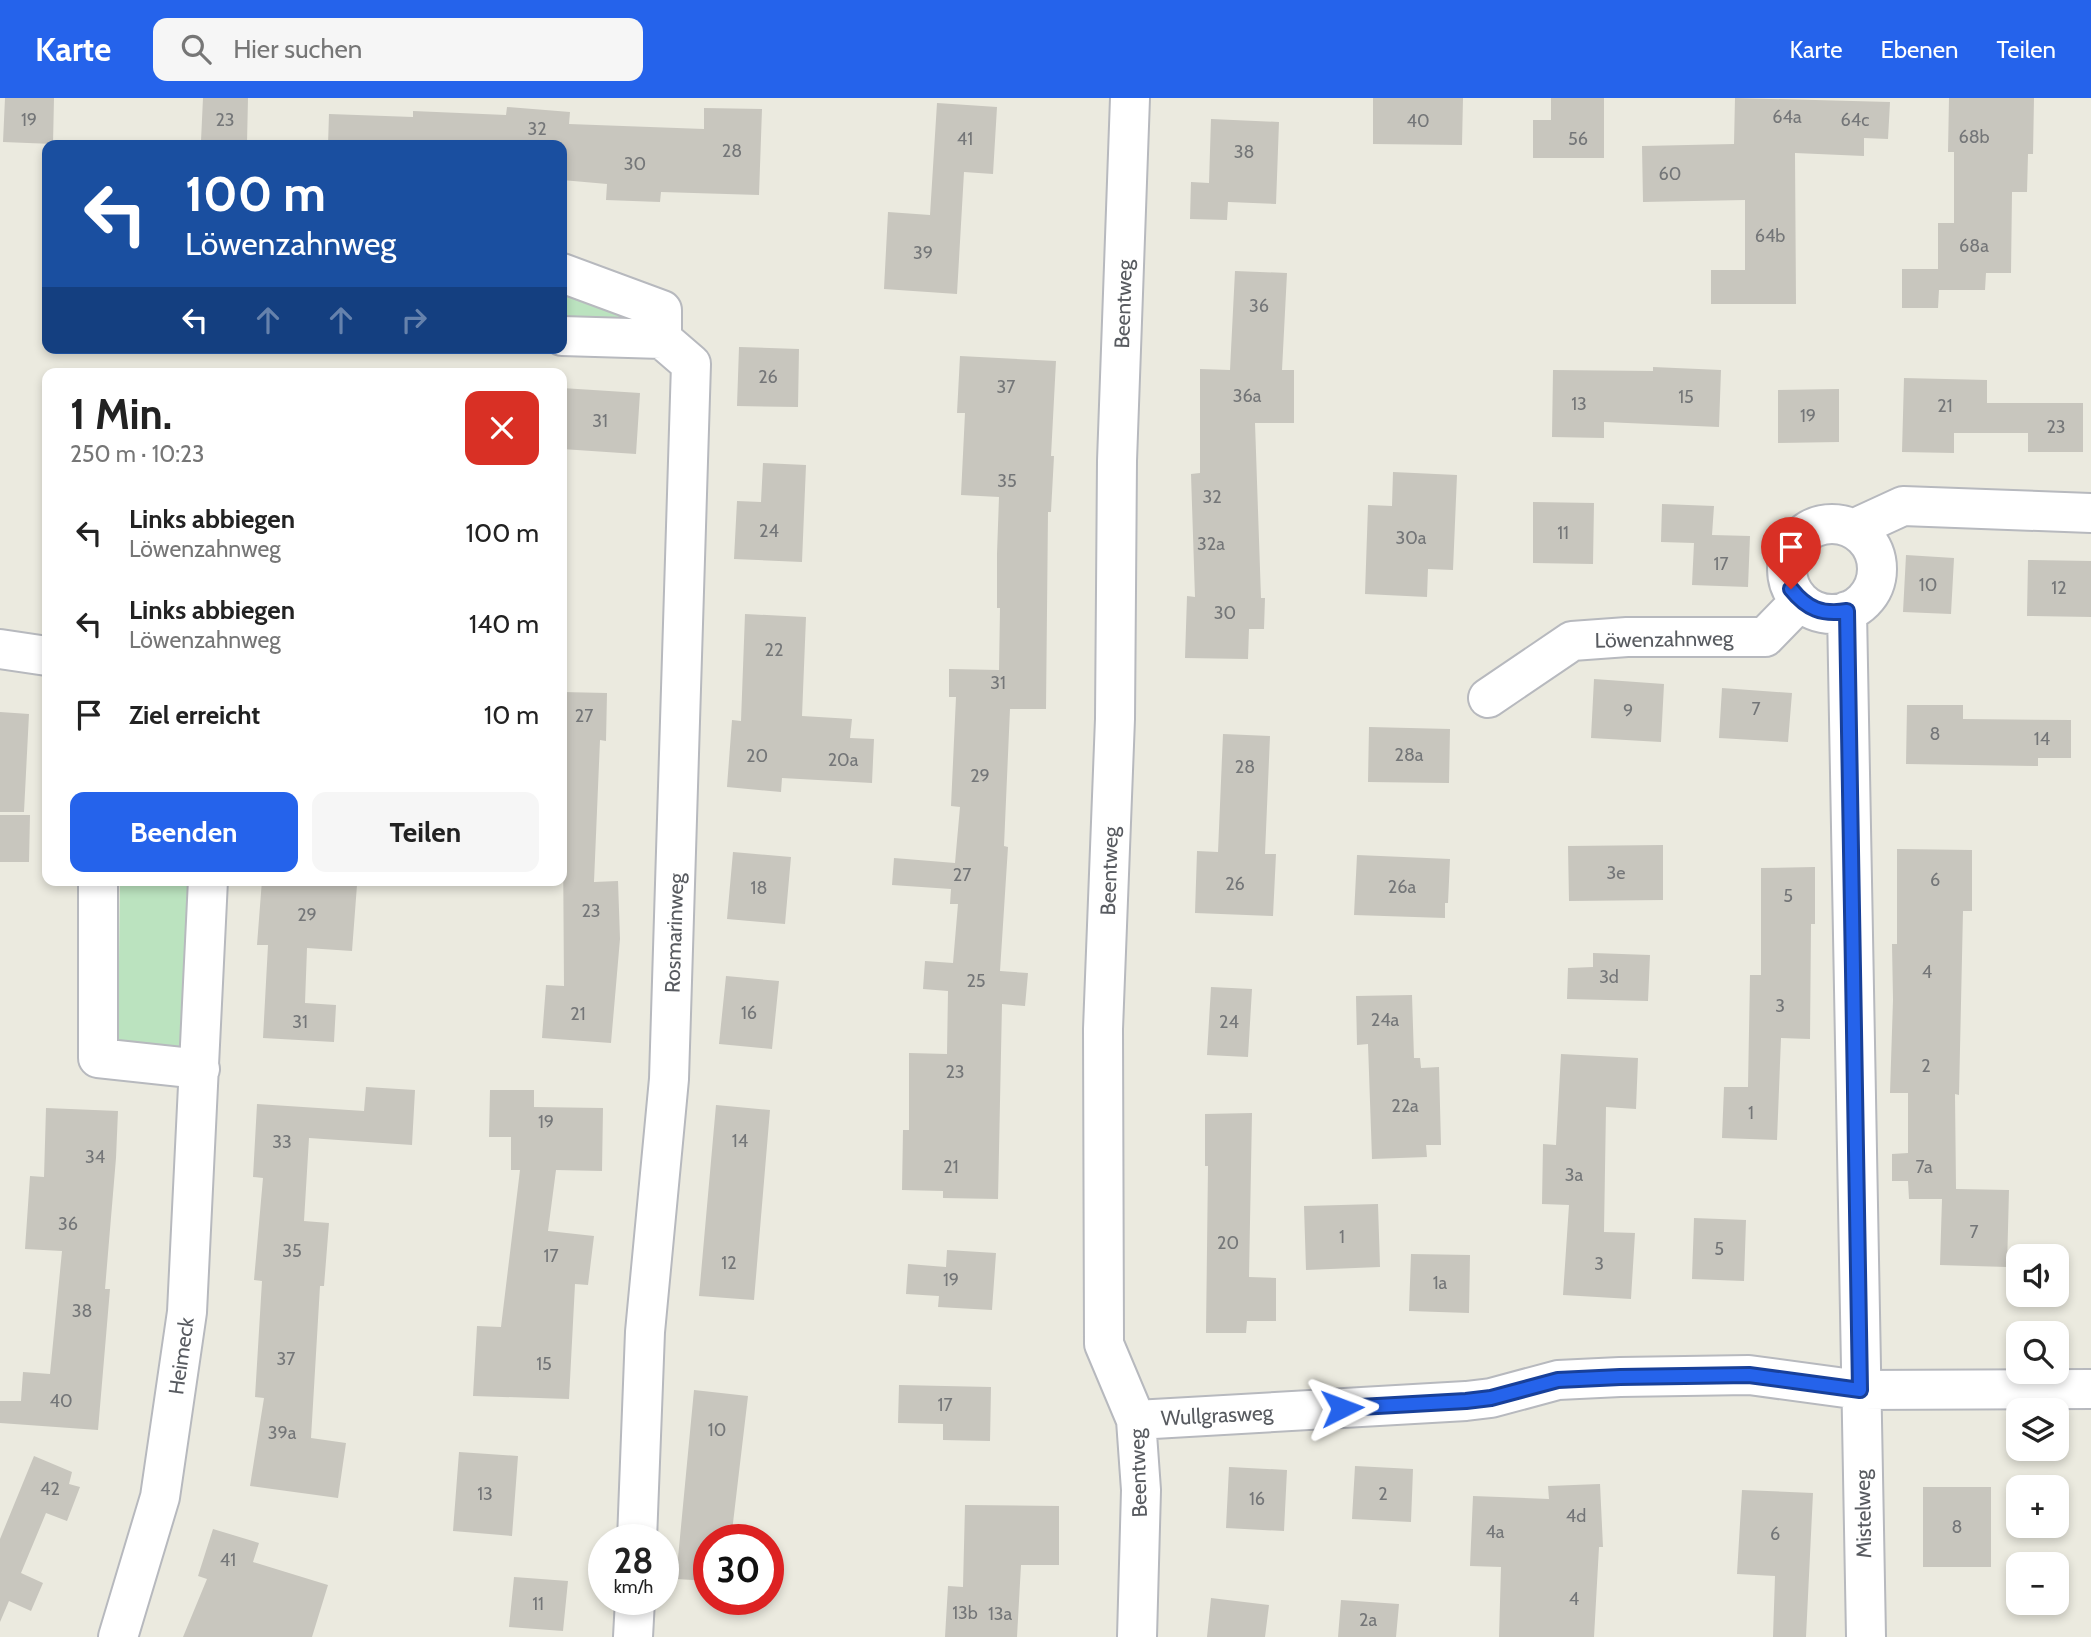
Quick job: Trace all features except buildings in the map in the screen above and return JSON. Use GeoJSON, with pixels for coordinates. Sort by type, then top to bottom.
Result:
{"type":"FeatureCollection","features":[{"type":"Feature","properties":{"kind":"street","name":"Beentweg"},"geometry":{"type":"LineString","coordinates":[[1129,98],[1118,461],[1115,719],[1103,1029],[1104,1344],[1136,1420],[1141,1490],[1137,1637]]}},
{"type":"Feature","properties":{"kind":"street"},"geometry":{"type":"LineString","coordinates":[[567,275],[662,310],[662,339],[567,336]]}},
{"type":"Feature","properties":{"kind":"street","name":"Rosmarinweg"},"geometry":{"type":"LineString","coordinates":[[638,1524],[645,1332],[669,1079],[691,364],[662,339]]}},
{"type":"Feature","properties":{"kind":"street"},"geometry":{"type":"LineString","coordinates":[[1853,529],[1903,506],[2091,513]]}},
{"type":"Feature","properties":{"kind":"street"},"geometry":{"type":"LineString","coordinates":[[1825,524],[1839,524],[1853,529],[1865,538],[1873,550],[1875,579],[1870,593],[1860,604],[1847,611],[1822,612],[1810,608],[1800,601],[1791,589],[1787,576],[1787,561],[1791,548],[1812,528],[1825,524]]}},
{"type":"Feature","properties":{"kind":"street","name":"Löwenzahnweg"},"geometry":{"type":"LineString","coordinates":[[1488,698],[1572,641],[1627,637],[1765,637],[1800,601]]}},
{"type":"Feature","properties":{"kind":"street"},"geometry":{"type":"LineString","coordinates":[[1847,611],[1860,1390]]}},
{"type":"Feature","properties":{"kind":"street"},"geometry":{"type":"LineString","coordinates":[[0,649],[42,655]]}},
{"type":"Feature","properties":{"kind":"street"},"geometry":{"type":"LineString","coordinates":[[98,886],[98,1059],[200,1069]]}},
{"type":"Feature","properties":{"kind":"street","name":"Heimeck"},"geometry":{"type":"LineString","coordinates":[[118,1637],[160,1497],[187,1312],[208,886]]}},
{"type":"Feature","properties":{"kind":"street","name":"Wullgrasweg"},"geometry":{"type":"LineString","coordinates":[[1136,1420],[1466,1401],[1491,1398],[1558,1380],[1620,1377],[1749,1375],[1860,1390],[2091,1389]]}},
{"type":"Feature","properties":{"kind":"street","name":"Mistelweg"},"geometry":{"type":"LineString","coordinates":[[1860,1390],[1867,1637]]}},
{"type":"Feature","properties":{"kind":"street"},"geometry":{"type":"LineString","coordinates":[[633,1637],[634,1615]]}},
{"type":"Feature","properties":{"kind":"green space"},"geometry":{"type":"Polygon","coordinates":[[[567,276],[662,339],[567,336],[567,276]]]}},
{"type":"Feature","properties":{"kind":"green space"},"geometry":{"type":"Polygon","coordinates":[[[120,886],[189,886],[182,1052],[118,1046],[120,886]]]}},
{"type":"Feature","properties":{"kind":"route"},"geometry":{"type":"LineString","coordinates":[[1342,1408],[1466,1401],[1491,1398],[1558,1380],[1620,1377],[1749,1375],[1860,1390],[1847,611],[1834,613],[1810,608],[1800,601],[1791,589]]}}]}
